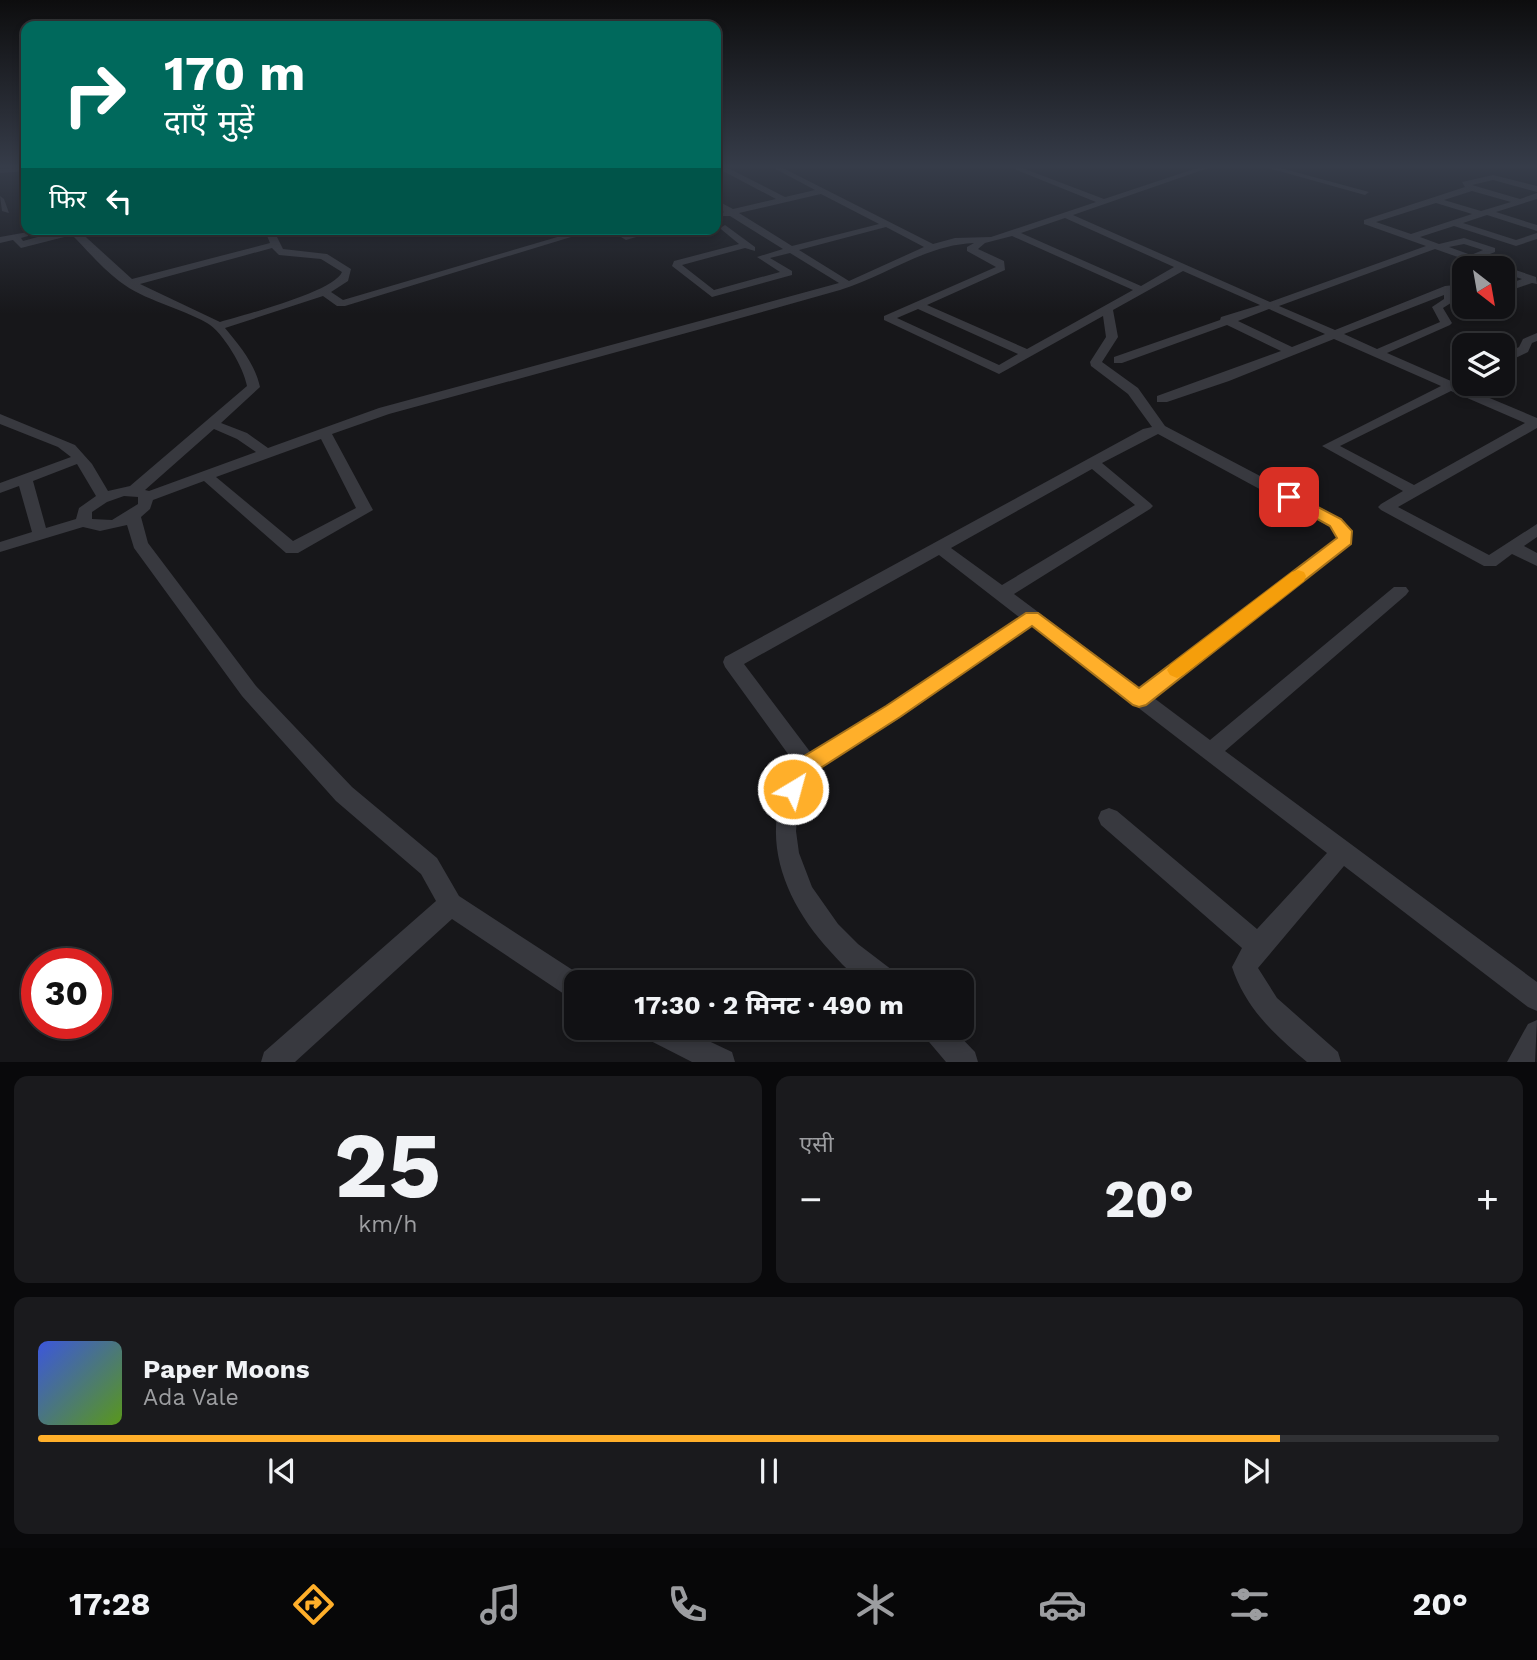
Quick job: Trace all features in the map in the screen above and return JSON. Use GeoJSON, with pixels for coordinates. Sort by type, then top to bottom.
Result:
{"type":"FeatureCollection","features":[{"type":"Feature","properties":{"kind":"street"},"geometry":{"type":"LineString","coordinates":[[737,216],[847,284]]}},
{"type":"Feature","properties":{"kind":"street"},"geometry":{"type":"LineString","coordinates":[[871,216],[932,247]]}},
{"type":"Feature","properties":{"kind":"street"},"geometry":{"type":"LineString","coordinates":[[1063,216],[982,242],[970,249],[1000,263],[1001,268],[888,318],[999,370],[1182,267]]}},
{"type":"Feature","properties":{"kind":"street"},"geometry":{"type":"LineString","coordinates":[[1066,216],[1377,353],[1452,381]]}},
{"type":"Feature","properties":{"kind":"street"},"geometry":{"type":"LineString","coordinates":[[1387,216],[1367,222],[1465,256]]}},
{"type":"Feature","properties":{"kind":"street"},"geometry":{"type":"LineString","coordinates":[[1427,216],[1537,250]]}},
{"type":"Feature","properties":{"kind":"street"},"geometry":{"type":"LineString","coordinates":[[1410,237],[1477,216]]}},
{"type":"Feature","properties":{"kind":"street"},"geometry":{"type":"LineString","coordinates":[[1493,216],[1537,228]]}},
{"type":"Feature","properties":{"kind":"street"},"geometry":{"type":"LineString","coordinates":[[762,257],[888,224]]}},
{"type":"Feature","properties":{"kind":"street"},"geometry":{"type":"LineString","coordinates":[[0,228],[21,226]]}},
{"type":"Feature","properties":{"kind":"street"},"geometry":{"type":"LineString","coordinates":[[0,238],[21,228]]}},
{"type":"Feature","properties":{"kind":"street"},"geometry":{"type":"LineString","coordinates":[[725,228],[788,273],[712,294],[677,266],[678,263],[746,245]]}},
{"type":"Feature","properties":{"kind":"street"},"geometry":{"type":"LineString","coordinates":[[1013,233],[1141,290]]}},
{"type":"Feature","properties":{"kind":"street"},"geometry":{"type":"LineString","coordinates":[[0,238],[21,234]]}},
{"type":"Feature","properties":{"kind":"street"},"geometry":{"type":"LineString","coordinates":[[15,236],[21,245],[57,235]]}},
{"type":"Feature","properties":{"kind":"street"},"geometry":{"type":"LineString","coordinates":[[76,235],[130,283],[219,326],[251,374],[254,387],[140,494]]}},
{"type":"Feature","properties":{"kind":"street"},"geometry":{"type":"LineString","coordinates":[[219,326],[324,292],[344,279],[347,271],[323,256],[279,251],[272,235]]}},
{"type":"Feature","properties":{"kind":"street"},"geometry":{"type":"LineString","coordinates":[[324,292],[341,304],[568,235]]}},
{"type":"Feature","properties":{"kind":"street"},"geometry":{"type":"LineString","coordinates":[[626,237],[634,235]]}},
{"type":"Feature","properties":{"kind":"street"},"geometry":{"type":"LineString","coordinates":[[1516,243],[1537,236]]}},
{"type":"Feature","properties":{"kind":"street"},"geometry":{"type":"LineString","coordinates":[[1118,360],[1225,319],[1437,246],[1464,241],[1492,250],[1476,256]]}},
{"type":"Feature","properties":{"kind":"street"},"geometry":{"type":"LineString","coordinates":[[84,522],[84,511],[104,497],[140,494],[205,475],[384,411],[847,284],[932,247],[954,242],[982,242]]}},
{"type":"Feature","properties":{"kind":"street"},"geometry":{"type":"LineString","coordinates":[[130,283],[276,244]]}},
{"type":"Feature","properties":{"kind":"street"},"geometry":{"type":"LineString","coordinates":[[1516,274],[1535,280]]}},
{"type":"Feature","properties":{"kind":"street"},"geometry":{"type":"LineString","coordinates":[[1516,287],[1535,280]]}},
{"type":"Feature","properties":{"kind":"street"},"geometry":{"type":"LineString","coordinates":[[1162,399],[1224,378],[1332,333],[1452,290]]}},
{"type":"Feature","properties":{"kind":"street"},"geometry":{"type":"LineString","coordinates":[[1377,353],[1446,323],[1437,307],[1452,293]]}},
{"type":"Feature","properties":{"kind":"street"},"geometry":{"type":"LineString","coordinates":[[917,304],[1027,354]]}},
{"type":"Feature","properties":{"kind":"street"},"geometry":{"type":"LineString","coordinates":[[1107,309],[1112,337],[1096,362],[1097,366],[1133,391],[1160,429],[1336,523],[1344,531],[1345,540],[1139,699]]}},
{"type":"Feature","properties":{"kind":"street"},"geometry":{"type":"LineString","coordinates":[[1225,319],[1290,351]]}},
{"type":"Feature","properties":{"kind":"street"},"geometry":{"type":"LineString","coordinates":[[1515,354],[1524,349],[1527,341],[1537,336]]}},
{"type":"Feature","properties":{"kind":"street"},"geometry":{"type":"LineString","coordinates":[[1415,491],[1329,446],[1452,386]]}},
{"type":"Feature","properties":{"kind":"street"},"geometry":{"type":"LineString","coordinates":[[1483,396],[1536,423]]}},
{"type":"Feature","properties":{"kind":"street"},"geometry":{"type":"LineString","coordinates":[[2,422],[64,445],[79,459],[104,497]]}},
{"type":"Feature","properties":{"kind":"street"},"geometry":{"type":"LineString","coordinates":[[1536,423],[1386,507],[1490,562],[1537,529]]}},
{"type":"Feature","properties":{"kind":"street"},"geometry":{"type":"LineString","coordinates":[[213,424],[242,436],[266,453]]}},
{"type":"Feature","properties":{"kind":"street"},"geometry":{"type":"LineString","coordinates":[[808,765],[732,662],[937,546],[1147,432],[1160,429]]}},
{"type":"Feature","properties":{"kind":"street"},"geometry":{"type":"LineString","coordinates":[[205,475],[292,549],[365,510],[325,434]]}},
{"type":"Feature","properties":{"kind":"street"},"geometry":{"type":"LineString","coordinates":[[0,488],[79,459]]}},
{"type":"Feature","properties":{"kind":"street"},"geometry":{"type":"LineString","coordinates":[[1001,594],[1145,506],[1092,462]]}},
{"type":"Feature","properties":{"kind":"street"},"geometry":{"type":"LineString","coordinates":[[25,479],[40,534]]}},
{"type":"Feature","properties":{"kind":"street"},"geometry":{"type":"LineString","coordinates":[[106,526],[133,516],[145,506],[140,494]]}},
{"type":"Feature","properties":{"kind":"street"},"geometry":{"type":"LineString","coordinates":[[133,516],[140,544],[249,691],[344,794],[429,866],[451,904],[564,979]]}},
{"type":"Feature","properties":{"kind":"street"},"geometry":{"type":"LineString","coordinates":[[0,547],[84,522],[106,526],[140,544]]}},
{"type":"Feature","properties":{"kind":"street"},"geometry":{"type":"LineString","coordinates":[[937,546],[1537,999]]}},
{"type":"Feature","properties":{"kind":"street"},"geometry":{"type":"LineString","coordinates":[[1512,547],[1537,560]]}},
{"type":"Feature","properties":{"kind":"street"},"geometry":{"type":"LineString","coordinates":[[1210,752],[1400,591]]}},
{"type":"Feature","properties":{"kind":"street"},"geometry":{"type":"LineString","coordinates":[[872,970],[845,949],[818,921],[800,891],[789,860],[786,821],[793,789],[808,765],[893,712],[1032,617]]}},
{"type":"Feature","properties":{"kind":"street"},"geometry":{"type":"LineString","coordinates":[[1109,818],[1258,946]]}},
{"type":"Feature","properties":{"kind":"street"},"geometry":{"type":"LineString","coordinates":[[1328,1062],[1266,1005],[1249,983],[1245,967],[1258,946],[1342,852]]}},
{"type":"Feature","properties":{"kind":"street"},"geometry":{"type":"LineString","coordinates":[[274,1062],[451,904]]}},
{"type":"Feature","properties":{"kind":"street"},"geometry":{"type":"LineString","coordinates":[[1520,1062],[1537,1033]]}},
{"type":"Feature","properties":{"kind":"street"},"geometry":{"type":"LineString","coordinates":[[677,1040],[722,1062]]}},
{"type":"Feature","properties":{"kind":"street"},"geometry":{"type":"LineString","coordinates":[[945,1040],[965,1062]]}},
{"type":"Feature","properties":{"kind":"slow traffic"},"geometry":{"type":"LineString","coordinates":[[1177,670],[1298,576]]}},
{"type":"Feature","properties":{"kind":"route"},"geometry":{"type":"LineString","coordinates":[[793,789],[808,765],[893,712],[1032,617],[1139,699],[1345,540],[1344,531],[1336,523],[1289,497]]}}]}
